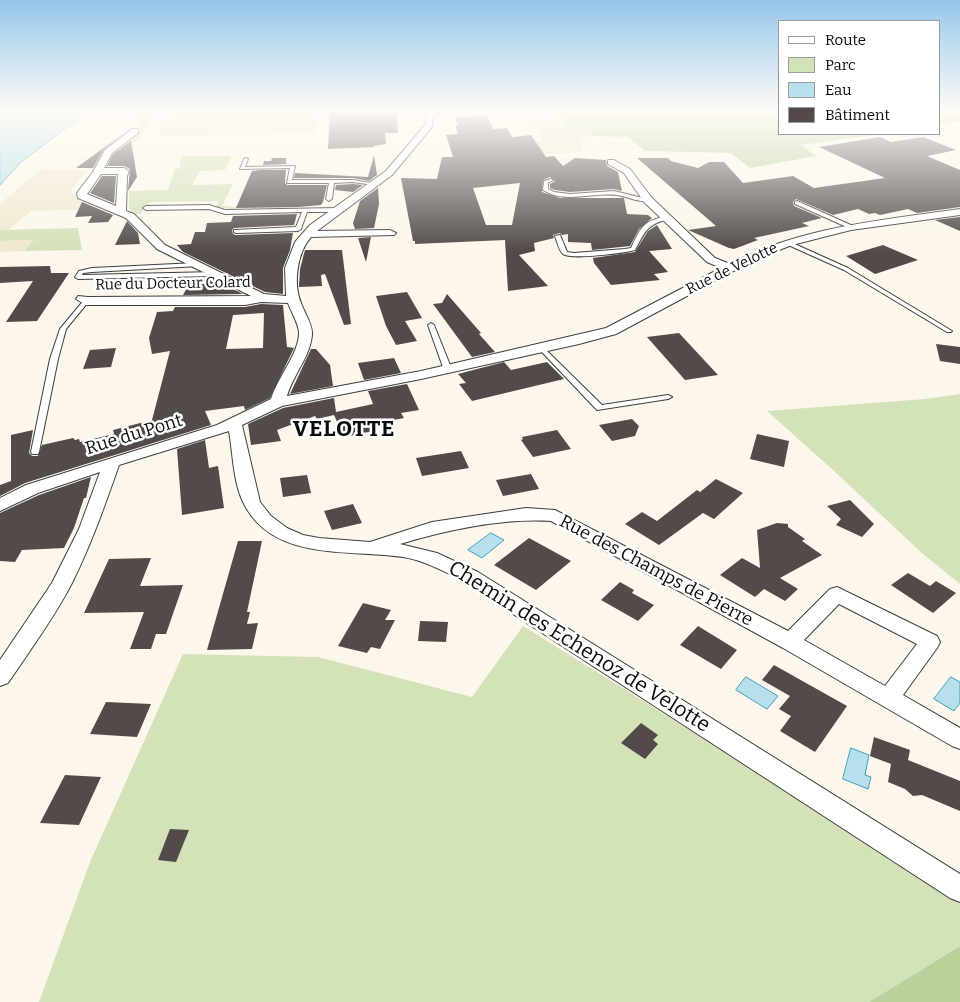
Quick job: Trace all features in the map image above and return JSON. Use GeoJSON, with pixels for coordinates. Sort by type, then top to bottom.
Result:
{"type":"FeatureCollection","features":[{"type":"Feature","properties":{"kind":"street","name":"Rue du Docteur Colard"},"geometry":{"type":"LineString","coordinates":[[105,157],[82,193],[82,196],[130,216],[161,247],[255,293],[261,298]]}},
{"type":"Feature","properties":{"kind":"street"},"geometry":{"type":"LineString","coordinates":[[278,402],[282,388],[304,345],[306,332],[293,300],[291,268],[300,244],[307,234],[389,173],[403,157]]}},
{"type":"Feature","properties":{"kind":"street"},"geometry":{"type":"LineString","coordinates":[[611,162],[627,171],[648,200],[711,260],[730,268]]}},
{"type":"Feature","properties":{"kind":"street"},"geometry":{"type":"LineString","coordinates":[[97,171],[124,170],[122,176],[121,211]]}},
{"type":"Feature","properties":{"kind":"street","name":"Rue de Velotte"},"geometry":{"type":"LineString","coordinates":[[278,402],[448,370],[611,331],[752,257],[788,243],[851,227],[960,212]]}},
{"type":"Feature","properties":{"kind":"street"},"geometry":{"type":"LineString","coordinates":[[307,234],[390,233]]}},
{"type":"Feature","properties":{"kind":"street","name":"Rue du Docteur Colard"},"geometry":{"type":"LineString","coordinates":[[84,300],[245,301],[261,298],[293,300]]}},
{"type":"Feature","properties":{"kind":"street","name":"Rue du Pont"},"geometry":{"type":"LineString","coordinates":[[0,505],[32,489],[234,424],[278,402]]}},
{"type":"Feature","properties":{"kind":"street","name":"Chemin des Echenoz de Velotte"},"geometry":{"type":"LineString","coordinates":[[234,424],[251,501],[262,518],[280,532],[294,539],[317,544],[372,547],[406,552],[442,561],[471,577],[960,889]]}},
{"type":"Feature","properties":{"kind":"street"},"geometry":{"type":"LineString","coordinates":[[0,677],[48,607],[62,583],[88,529],[112,462]]}},
{"type":"Feature","properties":{"kind":"street","name":"Rue des Champs de Pierre"},"geometry":{"type":"LineString","coordinates":[[372,547],[432,528],[526,514],[555,516],[790,642],[960,739]]}},
{"type":"Feature","properties":{"kind":"street"},"geometry":{"type":"LineString","coordinates":[[790,642],[837,594],[930,642],[888,697]]}},
{"type":"Feature","properties":{"kind":"lane"},"geometry":{"type":"LineString","coordinates":[[246,159],[242,168],[293,167],[289,182],[353,181],[374,184]]}},
{"type":"Feature","properties":{"kind":"lane"},"geometry":{"type":"LineString","coordinates":[[551,180],[546,182],[545,190],[557,195],[614,193],[648,200]]}},
{"type":"Feature","properties":{"kind":"lane"},"geometry":{"type":"LineString","coordinates":[[329,199],[332,181]]}},
{"type":"Feature","properties":{"kind":"lane"},"geometry":{"type":"LineString","coordinates":[[797,203],[851,227]]}},
{"type":"Feature","properties":{"kind":"lane"},"geometry":{"type":"LineString","coordinates":[[146,208],[209,207],[225,212],[338,210]]}},
{"type":"Feature","properties":{"kind":"lane"},"geometry":{"type":"LineString","coordinates":[[236,231],[298,229],[305,210]]}},
{"type":"Feature","properties":{"kind":"lane"},"geometry":{"type":"LineString","coordinates":[[558,236],[565,253],[574,255],[625,251],[633,249],[645,225],[650,221],[666,218]]}},
{"type":"Feature","properties":{"kind":"lane"},"geometry":{"type":"LineString","coordinates":[[788,243],[846,269],[949,331]]}},
{"type":"Feature","properties":{"kind":"lane"},"geometry":{"type":"LineString","coordinates":[[197,265],[92,270],[81,272],[78,278],[216,274]]}},
{"type":"Feature","properties":{"kind":"lane","name":"Rue du Docteur Colard"},"geometry":{"type":"LineString","coordinates":[[35,452],[54,359],[63,329],[84,300]]}},
{"type":"Feature","properties":{"kind":"lane"},"geometry":{"type":"LineString","coordinates":[[431,325],[448,370]]}},
{"type":"Feature","properties":{"kind":"lane"},"geometry":{"type":"LineString","coordinates":[[542,349],[600,408],[668,397]]}},
{"type":"Feature","properties":{"kind":"shaded area"},"geometry":{"type":"Polygon","coordinates":[[[41,169],[88,170],[70,191],[90,209],[31,211],[8,230],[0,230],[0,204],[41,169]]]}},
{"type":"Feature","properties":{"kind":"shaded area"},"geometry":{"type":"Polygon","coordinates":[[[33,240],[24,251],[0,252],[0,241],[33,240]]]}},
{"type":"Feature","properties":{"kind":"green space"},"geometry":{"type":"Polygon","coordinates":[[[181,157],[232,157],[225,170],[200,171],[192,185],[233,184],[222,206],[236,207],[235,209],[216,207],[219,201],[149,202],[141,214],[135,214],[129,209],[129,191],[168,190],[175,169],[180,168],[181,157]]]}},
{"type":"Feature","properties":{"kind":"green space"},"geometry":{"type":"Polygon","coordinates":[[[736,157],[812,157],[750,168],[736,157]]]}},
{"type":"Feature","properties":{"kind":"green space"},"geometry":{"type":"Polygon","coordinates":[[[78,228],[82,250],[24,251],[33,240],[0,241],[0,230],[78,228]]]}},
{"type":"Feature","properties":{"kind":"green space"},"geometry":{"type":"Polygon","coordinates":[[[960,394],[960,584],[923,554],[767,411],[925,399],[960,394]]]}},
{"type":"Feature","properties":{"kind":"green space"},"geometry":{"type":"Polygon","coordinates":[[[523,626],[866,840],[960,904],[960,946],[869,1002],[39,1002],[90,862],[183,654],[318,657],[472,697],[523,626]]]}},
{"type":"Feature","properties":{"kind":"green space"},"geometry":{"type":"Polygon","coordinates":[[[960,946],[960,1002],[869,1002],[960,946]]]}},
{"type":"Feature","properties":{"kind":"water"},"geometry":{"type":"Polygon","coordinates":[[[0,157],[28,157],[21,162],[0,185],[0,157]]]}},
{"type":"Feature","properties":{"kind":"water"},"geometry":{"type":"Polygon","coordinates":[[[491,533],[504,540],[482,558],[468,550],[491,533]]]}},
{"type":"Feature","properties":{"kind":"water"},"geometry":{"type":"Polygon","coordinates":[[[746,677],[778,696],[767,709],[736,690],[746,677]]]}},
{"type":"Feature","properties":{"kind":"water"},"geometry":{"type":"Polygon","coordinates":[[[951,677],[960,682],[960,703],[954,711],[934,699],[951,677]]]}},
{"type":"Feature","properties":{"kind":"water"},"geometry":{"type":"Polygon","coordinates":[[[851,748],[869,755],[865,775],[871,777],[868,789],[843,779],[851,748]]]}},
{"type":"Feature","properties":{"kind":"building"},"geometry":{"type":"Polygon","coordinates":[[[91,157],[100,157],[93,168],[76,168],[91,157]]]}},
{"type":"Feature","properties":{"kind":"building"},"geometry":{"type":"Polygon","coordinates":[[[112,157],[134,157],[137,177],[128,191],[130,169],[124,166],[107,166],[112,157]]]}},
{"type":"Feature","properties":{"kind":"building"},"geometry":{"type":"Polygon","coordinates":[[[374,157],[377,175],[369,181],[353,178],[294,178],[295,173],[368,177],[374,157]]]}},
{"type":"Feature","properties":{"kind":"building"},"geometry":{"type":"Polygon","coordinates":[[[442,157],[555,157],[563,166],[575,158],[606,160],[607,166],[618,172],[622,191],[614,189],[570,192],[555,190],[550,188],[550,184],[555,181],[550,177],[543,180],[542,192],[560,198],[624,198],[627,214],[648,215],[652,218],[639,229],[630,246],[592,250],[591,243],[568,242],[568,234],[562,235],[560,233],[553,235],[554,238],[534,243],[535,251],[519,255],[548,286],[508,291],[505,240],[415,244],[415,241],[413,241],[401,178],[437,179],[442,157]],[[520,183],[473,188],[486,225],[512,225],[520,183]]]}},
{"type":"Feature","properties":{"kind":"building"},"geometry":{"type":"Polygon","coordinates":[[[840,157],[929,157],[960,170],[960,207],[917,213],[908,209],[880,215],[875,213],[869,214],[858,209],[833,215],[796,199],[793,202],[794,206],[822,218],[802,223],[809,226],[754,238],[758,240],[734,249],[688,230],[716,226],[637,158],[668,158],[671,161],[698,168],[709,162],[724,162],[743,183],[793,176],[814,188],[885,178],[840,157]]]}},
{"type":"Feature","properties":{"kind":"building"},"geometry":{"type":"Polygon","coordinates":[[[272,158],[286,158],[286,164],[263,165],[264,161],[271,161],[272,158]]]}},
{"type":"Feature","properties":{"kind":"building"},"geometry":{"type":"Polygon","coordinates":[[[286,170],[285,183],[287,185],[327,185],[323,202],[321,205],[298,207],[236,208],[252,171],[286,170]]]}},
{"type":"Feature","properties":{"kind":"building"},"geometry":{"type":"Polygon","coordinates":[[[102,176],[116,176],[114,203],[90,193],[102,176]]]}},
{"type":"Feature","properties":{"kind":"building"},"geometry":{"type":"Polygon","coordinates":[[[336,185],[363,185],[353,192],[335,190],[336,185]]]}},
{"type":"Feature","properties":{"kind":"building"},"geometry":{"type":"Polygon","coordinates":[[[378,188],[379,204],[374,228],[355,229],[353,223],[360,201],[378,188]]]}},
{"type":"Feature","properties":{"kind":"building"},"geometry":{"type":"Polygon","coordinates":[[[82,202],[113,215],[108,222],[88,223],[92,216],[75,217],[82,202]]]}},
{"type":"Feature","properties":{"kind":"building"},"geometry":{"type":"Polygon","coordinates":[[[297,214],[294,225],[234,228],[232,230],[233,234],[236,235],[293,233],[290,250],[283,268],[283,294],[265,292],[183,252],[177,245],[191,244],[195,232],[205,232],[207,223],[231,222],[233,216],[297,214]]]}},
{"type":"Feature","properties":{"kind":"building"},"geometry":{"type":"Polygon","coordinates":[[[960,217],[960,231],[935,220],[960,217]]]}},
{"type":"Feature","properties":{"kind":"building"},"geometry":{"type":"Polygon","coordinates":[[[127,221],[138,233],[140,244],[115,245],[127,221]]]}},
{"type":"Feature","properties":{"kind":"building"},"geometry":{"type":"Polygon","coordinates":[[[657,225],[672,249],[649,251],[668,272],[654,274],[660,280],[611,285],[594,263],[593,258],[635,252],[648,231],[657,225]]]}},
{"type":"Feature","properties":{"kind":"building"},"geometry":{"type":"Polygon","coordinates":[[[371,237],[366,262],[358,238],[371,237]]]}},
{"type":"Feature","properties":{"kind":"building"},"geometry":{"type":"Polygon","coordinates":[[[883,245],[918,260],[875,274],[846,256],[883,245]]]}},
{"type":"Feature","properties":{"kind":"building"},"geometry":{"type":"Polygon","coordinates":[[[305,250],[342,250],[351,324],[344,325],[325,274],[321,275],[322,286],[299,287],[300,269],[305,250]]]}},
{"type":"Feature","properties":{"kind":"building"},"geometry":{"type":"Polygon","coordinates":[[[50,266],[51,273],[69,273],[37,321],[6,322],[33,281],[0,283],[0,267],[50,266]]]}},
{"type":"Feature","properties":{"kind":"building"},"geometry":{"type":"Polygon","coordinates":[[[208,278],[243,294],[183,295],[187,288],[208,278]]]}},
{"type":"Feature","properties":{"kind":"building"},"geometry":{"type":"Polygon","coordinates":[[[407,292],[422,318],[405,321],[417,341],[396,345],[386,326],[376,296],[407,292]]]}},
{"type":"Feature","properties":{"kind":"building"},"geometry":{"type":"Polygon","coordinates":[[[447,294],[495,352],[472,357],[433,304],[442,303],[447,294]]]}},
{"type":"Feature","properties":{"kind":"building"},"geometry":{"type":"Polygon","coordinates":[[[261,304],[283,305],[287,347],[294,348],[270,398],[245,410],[244,406],[205,411],[211,425],[25,483],[0,496],[0,485],[11,481],[11,435],[33,430],[29,453],[32,456],[38,456],[42,445],[73,438],[75,440],[79,439],[80,442],[114,434],[113,430],[152,420],[170,351],[152,354],[149,338],[157,312],[173,311],[175,307],[245,307],[261,304]],[[264,313],[233,315],[226,349],[263,348],[264,313]]]}},
{"type":"Feature","properties":{"kind":"building"},"geometry":{"type":"Polygon","coordinates":[[[679,333],[718,375],[685,380],[647,337],[679,333]]]}},
{"type":"Feature","properties":{"kind":"building"},"geometry":{"type":"Polygon","coordinates":[[[936,344],[960,347],[960,364],[940,361],[936,344]]]}},
{"type":"Feature","properties":{"kind":"building"},"geometry":{"type":"Polygon","coordinates":[[[116,348],[111,367],[83,369],[90,350],[116,348]]]}},
{"type":"Feature","properties":{"kind":"building"},"geometry":{"type":"Polygon","coordinates":[[[311,349],[316,349],[330,365],[333,386],[290,394],[311,349]]]}},
{"type":"Feature","properties":{"kind":"building"},"geometry":{"type":"Polygon","coordinates":[[[394,358],[401,373],[364,380],[358,363],[394,358]]]}},
{"type":"Feature","properties":{"kind":"building"},"geometry":{"type":"Polygon","coordinates":[[[504,362],[511,370],[547,362],[564,379],[472,401],[459,384],[466,383],[458,374],[504,362]]]}},
{"type":"Feature","properties":{"kind":"building"},"geometry":{"type":"Polygon","coordinates":[[[407,384],[419,410],[401,413],[404,418],[374,424],[378,430],[344,437],[334,415],[317,419],[315,416],[277,430],[281,441],[251,445],[248,424],[283,408],[334,398],[336,412],[373,404],[368,391],[407,384]]]}},
{"type":"Feature","properties":{"kind":"building"},"geometry":{"type":"Polygon","coordinates":[[[632,419],[639,426],[635,436],[612,441],[599,425],[632,419]]]}},
{"type":"Feature","properties":{"kind":"building"},"geometry":{"type":"Polygon","coordinates":[[[557,430],[571,449],[533,457],[521,440],[523,439],[522,437],[557,430]]]}},
{"type":"Feature","properties":{"kind":"building"},"geometry":{"type":"Polygon","coordinates":[[[757,434],[789,441],[784,467],[750,459],[757,434]]]}},
{"type":"Feature","properties":{"kind":"building"},"geometry":{"type":"Polygon","coordinates":[[[205,440],[209,468],[218,466],[224,508],[182,515],[177,449],[205,440]]]}},
{"type":"Feature","properties":{"kind":"building"},"geometry":{"type":"Polygon","coordinates":[[[461,451],[469,468],[422,476],[416,458],[461,451]]]}},
{"type":"Feature","properties":{"kind":"building"},"geometry":{"type":"Polygon","coordinates":[[[531,474],[539,489],[503,496],[496,480],[531,474]]]}},
{"type":"Feature","properties":{"kind":"building"},"geometry":{"type":"Polygon","coordinates":[[[307,475],[311,493],[283,497],[280,478],[307,475]]]}},
{"type":"Feature","properties":{"kind":"building"},"geometry":{"type":"Polygon","coordinates":[[[91,477],[86,498],[84,498],[74,528],[64,548],[22,550],[15,562],[0,561],[0,513],[39,495],[91,477]]]}},
{"type":"Feature","properties":{"kind":"building"},"geometry":{"type":"Polygon","coordinates":[[[716,479],[743,493],[714,519],[703,513],[659,545],[625,524],[642,512],[657,521],[697,490],[700,492],[716,479]]]}},
{"type":"Feature","properties":{"kind":"building"},"geometry":{"type":"Polygon","coordinates":[[[850,500],[874,524],[862,537],[836,525],[841,519],[827,506],[850,500]]]}},
{"type":"Feature","properties":{"kind":"building"},"geometry":{"type":"Polygon","coordinates":[[[353,504],[362,523],[332,530],[324,511],[353,504]]]}},
{"type":"Feature","properties":{"kind":"building"},"geometry":{"type":"Polygon","coordinates":[[[777,523],[788,524],[788,527],[805,539],[802,541],[822,555],[780,578],[798,589],[785,601],[764,589],[755,597],[720,575],[742,558],[760,568],[757,530],[777,523]]]}},
{"type":"Feature","properties":{"kind":"building"},"geometry":{"type":"Polygon","coordinates":[[[529,538],[571,561],[536,590],[494,565],[529,538]]]}},
{"type":"Feature","properties":{"kind":"building"},"geometry":{"type":"Polygon","coordinates":[[[238,541],[262,541],[247,612],[250,612],[247,624],[258,623],[252,649],[207,650],[238,541]]]}},
{"type":"Feature","properties":{"kind":"building"},"geometry":{"type":"Polygon","coordinates":[[[151,558],[140,586],[183,585],[166,634],[156,634],[151,649],[130,649],[144,612],[84,613],[109,559],[151,558]]]}},
{"type":"Feature","properties":{"kind":"building"},"geometry":{"type":"Polygon","coordinates":[[[908,573],[930,586],[936,581],[956,593],[933,613],[891,585],[908,573]]]}},
{"type":"Feature","properties":{"kind":"building"},"geometry":{"type":"Polygon","coordinates":[[[620,582],[634,590],[632,593],[654,605],[638,621],[601,600],[620,582]]]}},
{"type":"Feature","properties":{"kind":"building"},"geometry":{"type":"Polygon","coordinates":[[[363,603],[391,610],[385,620],[395,620],[380,649],[371,647],[367,653],[338,646],[363,603]]]}},
{"type":"Feature","properties":{"kind":"building"},"geometry":{"type":"Polygon","coordinates":[[[420,621],[448,622],[446,642],[418,641],[420,621]]]}},
{"type":"Feature","properties":{"kind":"building"},"geometry":{"type":"Polygon","coordinates":[[[698,626],[737,650],[721,669],[680,645],[698,626]]]}},
{"type":"Feature","properties":{"kind":"building"},"geometry":{"type":"Polygon","coordinates":[[[774,665],[847,706],[815,752],[780,731],[791,716],[779,709],[790,696],[762,680],[774,665]]]}},
{"type":"Feature","properties":{"kind":"building"},"geometry":{"type":"Polygon","coordinates":[[[106,702],[151,704],[137,737],[90,734],[106,702]]]}},
{"type":"Feature","properties":{"kind":"building"},"geometry":{"type":"Polygon","coordinates":[[[641,723],[658,735],[653,740],[658,744],[645,759],[621,743],[641,723]]]}},
{"type":"Feature","properties":{"kind":"building"},"geometry":{"type":"Polygon","coordinates":[[[874,737],[910,750],[908,760],[960,781],[960,811],[922,795],[913,796],[905,789],[888,782],[891,764],[870,756],[874,737]]]}},
{"type":"Feature","properties":{"kind":"building"},"geometry":{"type":"Polygon","coordinates":[[[65,775],[101,777],[79,825],[40,823],[65,775]]]}},
{"type":"Feature","properties":{"kind":"building"},"geometry":{"type":"Polygon","coordinates":[[[170,829],[189,830],[176,862],[158,860],[170,829]]]}},
{"type":"Feature","properties":{"kind":"district","name":"VELOTTE"},"geometry":{"type":"Point","coordinates":[344,430]}}]}
